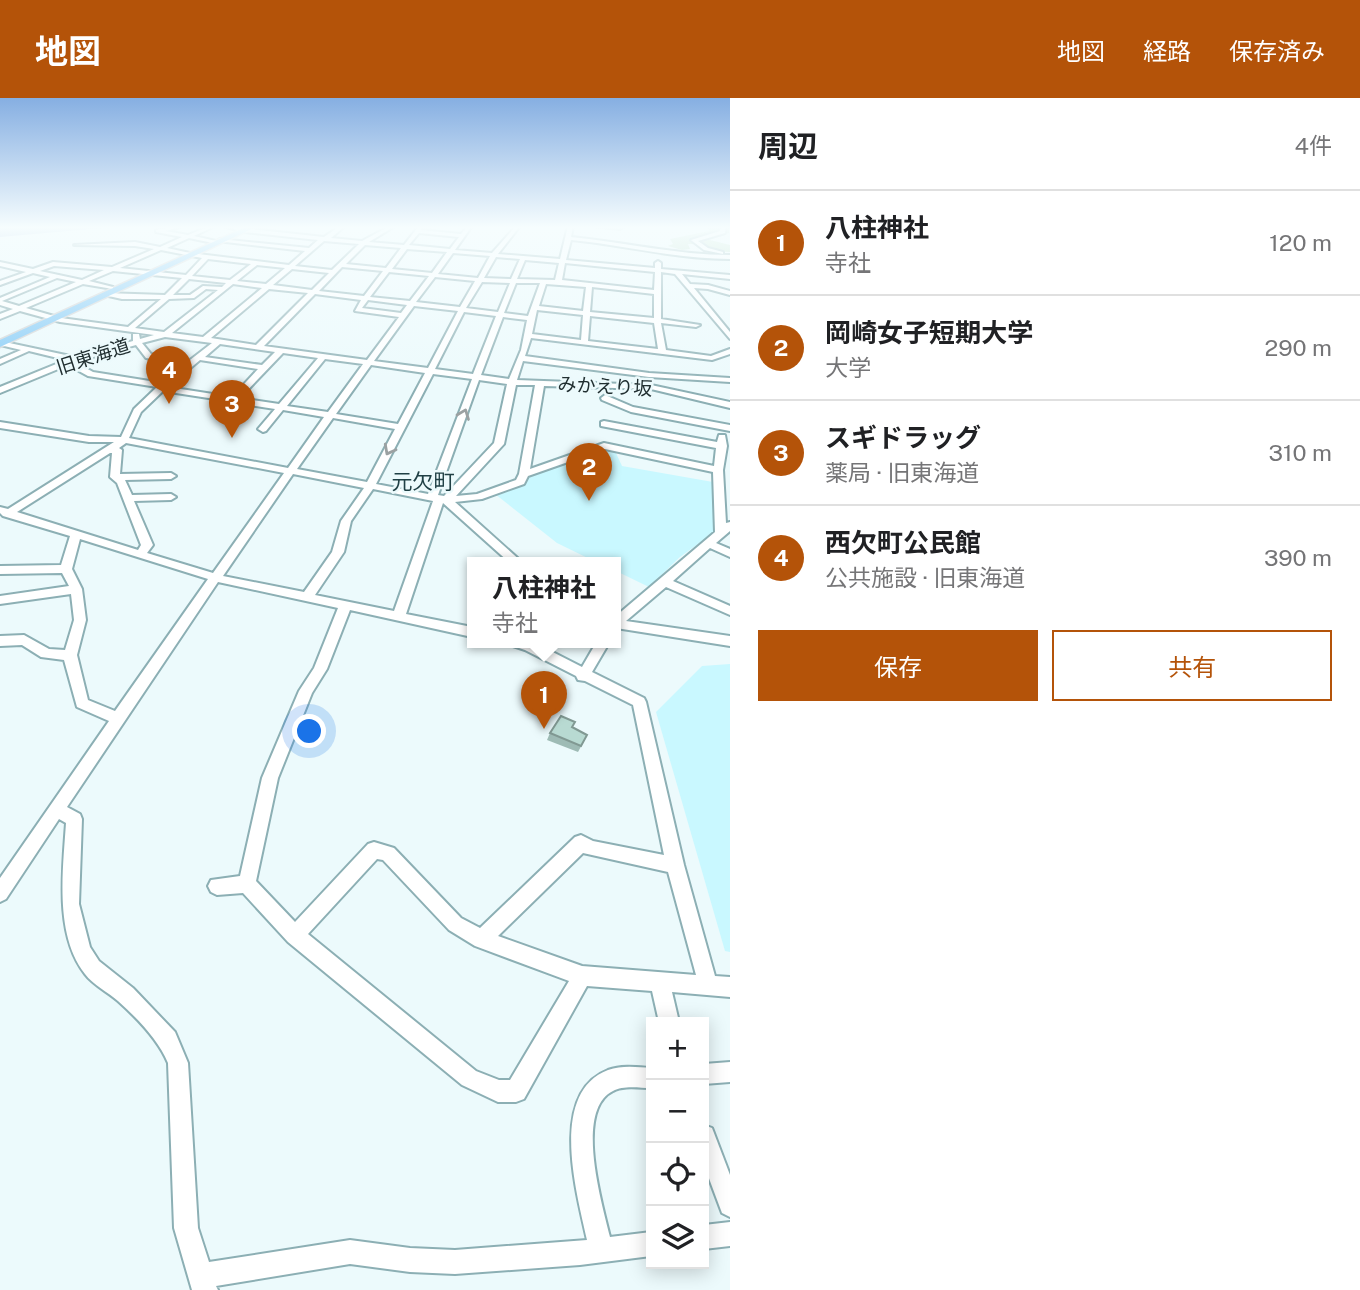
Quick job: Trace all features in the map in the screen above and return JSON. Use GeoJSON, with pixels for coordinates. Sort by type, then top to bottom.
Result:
{"type":"FeatureCollection","features":[{"type":"Feature","properties":{"kind":"highway"},"geometry":{"type":"LineString","coordinates":[[1,341],[129,282]]}},
{"type":"Feature","properties":{"kind":"street"},"geometry":{"type":"LineString","coordinates":[[0,301],[44,282]]}},
{"type":"Feature","properties":{"kind":"street"},"geometry":{"type":"LineString","coordinates":[[0,317],[83,282],[122,297],[192,297],[205,287],[224,288]]}},
{"type":"Feature","properties":{"kind":"street"},"geometry":{"type":"LineString","coordinates":[[133,329],[181,282]]}},
{"type":"Feature","properties":{"kind":"street"},"geometry":{"type":"LineString","coordinates":[[0,301],[52,316],[166,334],[232,282],[531,318]]}},
{"type":"Feature","properties":{"kind":"street"},"geometry":{"type":"LineString","coordinates":[[206,339],[273,282]]}},
{"type":"Feature","properties":{"kind":"street"},"geometry":{"type":"LineString","coordinates":[[259,346],[324,282]]}},
{"type":"Feature","properties":{"kind":"street"},"geometry":{"type":"LineString","coordinates":[[378,282],[357,310],[402,315]]}},
{"type":"Feature","properties":{"kind":"street"},"geometry":{"type":"LineString","coordinates":[[0,893],[117,718],[427,282]]}},
{"type":"Feature","properties":{"kind":"street"},"geometry":{"type":"LineString","coordinates":[[308,596],[338,552],[346,521],[370,486],[479,282]]}},
{"type":"Feature","properties":{"kind":"street"},"geometry":{"type":"LineString","coordinates":[[507,282],[525,282]]}},
{"type":"Feature","properties":{"kind":"street"},"geometry":{"type":"LineString","coordinates":[[399,615],[498,314],[513,282]]}},
{"type":"Feature","properties":{"kind":"street"},"geometry":{"type":"LineString","coordinates":[[439,499],[499,444],[512,382],[525,350],[531,318],[544,282]]}},
{"type":"Feature","properties":{"kind":"street"},"geometry":{"type":"LineString","coordinates":[[553,282],[657,292]]}},
{"type":"Feature","properties":{"kind":"street"},"geometry":{"type":"LineString","coordinates":[[657,282],[657,320],[662,351]]}},
{"type":"Feature","properties":{"kind":"street"},"geometry":{"type":"LineString","coordinates":[[685,282],[730,337]]}},
{"type":"Feature","properties":{"kind":"street"},"geometry":{"type":"LineString","coordinates":[[584,342],[589,286]]}},
{"type":"Feature","properties":{"kind":"street"},"geometry":{"type":"LineString","coordinates":[[688,286],[708,286],[730,293]]}},
{"type":"Feature","properties":{"kind":"street"},"geometry":{"type":"LineString","coordinates":[[535,308],[696,325]]}},
{"type":"Feature","properties":{"kind":"street"},"geometry":{"type":"LineString","coordinates":[[714,318],[730,319]]}},
{"type":"Feature","properties":{"kind":"street"},"geometry":{"type":"LineString","coordinates":[[133,329],[137,342],[149,356],[265,368]]}},
{"type":"Feature","properties":{"kind":"street","name":"旧東海道"},"geometry":{"type":"LineString","coordinates":[[2,388],[72,361],[166,334],[369,361]]}},
{"type":"Feature","properties":{"kind":"street"},"geometry":{"type":"LineString","coordinates":[[529,336],[712,358],[730,351]]}},
{"type":"Feature","properties":{"kind":"street"},"geometry":{"type":"LineString","coordinates":[[1,341],[72,361],[91,374],[402,427]]}},
{"type":"Feature","properties":{"kind":"street"},"geometry":{"type":"LineString","coordinates":[[3,514],[124,440],[137,411],[219,341]]}},
{"type":"Feature","properties":{"kind":"street"},"geometry":{"type":"LineString","coordinates":[[592,366],[597,358],[598,344]]}},
{"type":"Feature","properties":{"kind":"street"},"geometry":{"type":"LineString","coordinates":[[0,362],[29,349]]}},
{"type":"Feature","properties":{"kind":"street"},"geometry":{"type":"LineString","coordinates":[[220,415],[282,349]]}},
{"type":"Feature","properties":{"kind":"street"},"geometry":{"type":"LineString","coordinates":[[262,429],[324,355]]}},
{"type":"Feature","properties":{"kind":"street"},"geometry":{"type":"LineString","coordinates":[[520,358],[649,375],[730,380]]}},
{"type":"Feature","properties":{"kind":"street","name":"みかえり坂"},"geometry":{"type":"LineString","coordinates":[[369,361],[512,382],[659,388],[730,405]]}},
{"type":"Feature","properties":{"kind":"street"},"geometry":{"type":"LineString","coordinates":[[592,366],[605,398],[602,433],[604,446]]}},
{"type":"Feature","properties":{"kind":"street"},"geometry":{"type":"LineString","coordinates":[[0,425],[89,439],[124,440],[439,499],[478,497],[520,482],[524,474],[540,383]]}},
{"type":"Feature","properties":{"kind":"street"},"geometry":{"type":"LineString","coordinates":[[605,398],[631,409],[730,428]]}},
{"type":"Feature","properties":{"kind":"street"},"geometry":{"type":"LineString","coordinates":[[604,424],[722,446]]}},
{"type":"Feature","properties":{"kind":"street"},"geometry":{"type":"LineString","coordinates":[[621,619],[725,529],[718,470],[722,436],[709,424]]}},
{"type":"Feature","properties":{"kind":"street"},"geometry":{"type":"LineString","coordinates":[[524,474],[604,446],[718,470]]}},
{"type":"Feature","properties":{"kind":"street"},"geometry":{"type":"LineString","coordinates":[[108,450],[117,450],[115,477]]}},
{"type":"Feature","properties":{"kind":"street"},"geometry":{"type":"LineString","coordinates":[[115,477],[171,476]]}},
{"type":"Feature","properties":{"kind":"street"},"geometry":{"type":"LineString","coordinates":[[115,477],[121,481],[135,522],[147,545],[141,553]]}},
{"type":"Feature","properties":{"kind":"street"},"geometry":{"type":"LineString","coordinates":[[128,498],[171,497]]}},
{"type":"Feature","properties":{"kind":"street"},"geometry":{"type":"LineString","coordinates":[[439,499],[505,557]]}},
{"type":"Feature","properties":{"kind":"street"},"geometry":{"type":"LineString","coordinates":[[3,514],[141,553],[216,578],[467,631]]}},
{"type":"Feature","properties":{"kind":"street"},"geometry":{"type":"LineString","coordinates":[[76,534],[66,569],[76,589],[80,620],[70,655],[82,703],[117,718]]}},
{"type":"Feature","properties":{"kind":"street"},"geometry":{"type":"LineString","coordinates":[[708,543],[730,553]]}},
{"type":"Feature","properties":{"kind":"street"},"geometry":{"type":"LineString","coordinates":[[0,570],[66,569]]}},
{"type":"Feature","properties":{"kind":"street"},"geometry":{"type":"LineString","coordinates":[[663,582],[730,611]]}},
{"type":"Feature","properties":{"kind":"street"},"geometry":{"type":"LineString","coordinates":[[0,600],[76,589]]}},
{"type":"Feature","properties":{"kind":"street"},"geometry":{"type":"LineString","coordinates":[[247,884],[270,778],[306,691],[320,669],[346,604]]}},
{"type":"Feature","properties":{"kind":"street"},"geometry":{"type":"LineString","coordinates":[[621,624],[730,641]]}},
{"type":"Feature","properties":{"kind":"street"},"geometry":{"type":"LineString","coordinates":[[0,641],[24,640],[46,654],[70,655]]}},
{"type":"Feature","properties":{"kind":"street"},"geometry":{"type":"LineString","coordinates":[[532,648],[639,702],[675,865],[708,985]]}},
{"type":"Feature","properties":{"kind":"street"},"geometry":{"type":"LineString","coordinates":[[583,676],[600,648]]}},
{"type":"Feature","properties":{"kind":"street"},"geometry":{"type":"LineString","coordinates":[[56,810],[74,819],[70,904],[82,951],[92,968],[126,995],[168,1039],[178,1063],[186,1228],[203,1283],[350,1252],[410,1260],[455,1262],[646,1244]]}},
{"type":"Feature","properties":{"kind":"street"},"geometry":{"type":"LineString","coordinates":[[482,940],[581,843],[590,848],[675,865]]}},
{"type":"Feature","properties":{"kind":"street"},"geometry":{"type":"LineString","coordinates":[[295,935],[374,850],[388,854],[455,924],[482,940],[582,976],[730,987]]}},
{"type":"Feature","properties":{"kind":"street"},"geometry":{"type":"LineString","coordinates":[[217,886],[247,884]]}},
{"type":"Feature","properties":{"kind":"street"},"geometry":{"type":"LineString","coordinates":[[247,884],[295,935],[469,1078],[498,1091],[516,1091],[582,976]]}},
{"type":"Feature","properties":{"kind":"street"},"geometry":{"type":"LineString","coordinates":[[659,981],[668,1017]]}},
{"type":"Feature","properties":{"kind":"street"},"geometry":{"type":"LineString","coordinates":[[709,1074],[730,1072]]}},
{"type":"Feature","properties":{"kind":"street"},"geometry":{"type":"LineString","coordinates":[[601,1249],[583,1159],[580,1129],[588,1098],[607,1081],[646,1077]]}},
{"type":"Feature","properties":{"kind":"street"},"geometry":{"type":"LineString","coordinates":[[707,1143],[730,1205]]}},
{"type":"Feature","properties":{"kind":"street"},"geometry":{"type":"LineString","coordinates":[[709,1236],[730,1234]]}},
{"type":"Feature","properties":{"kind":"shaded area"},"geometry":{"type":"Polygon","coordinates":[[[604,449],[615,451],[622,466],[713,482],[716,531],[680,557],[649,587],[621,573],[621,557],[586,557],[557,543],[495,494],[523,484],[528,476],[604,449]]]}},
{"type":"Feature","properties":{"kind":"shaded area"},"geometry":{"type":"Polygon","coordinates":[[[730,664],[730,952],[725,951],[656,712],[702,666],[730,664]]]}},
{"type":"Feature","properties":{"kind":"building"},"geometry":{"type":"Polygon","coordinates":[[[561,716],[575,722],[572,727],[587,735],[581,746],[550,733],[561,716]]]}},
{"type":"Feature","properties":{"kind":"place","name":"西欠町公民館"},"geometry":{"type":"Point","coordinates":[169,404]}},
{"type":"Feature","properties":{"kind":"place","name":"スギドラッグ"},"geometry":{"type":"Point","coordinates":[232,438]}},
{"type":"Feature","properties":{"kind":"place","name":"岡崎女子短期大学"},"geometry":{"type":"Point","coordinates":[589,501]}},
{"type":"Feature","properties":{"kind":"place","name":"八柱神社"},"geometry":{"type":"Point","coordinates":[544,729]}},
{"type":"Feature","properties":{"kind":"district","name":"元欠町"},"geometry":{"type":"Point","coordinates":[423,481]}}]}
